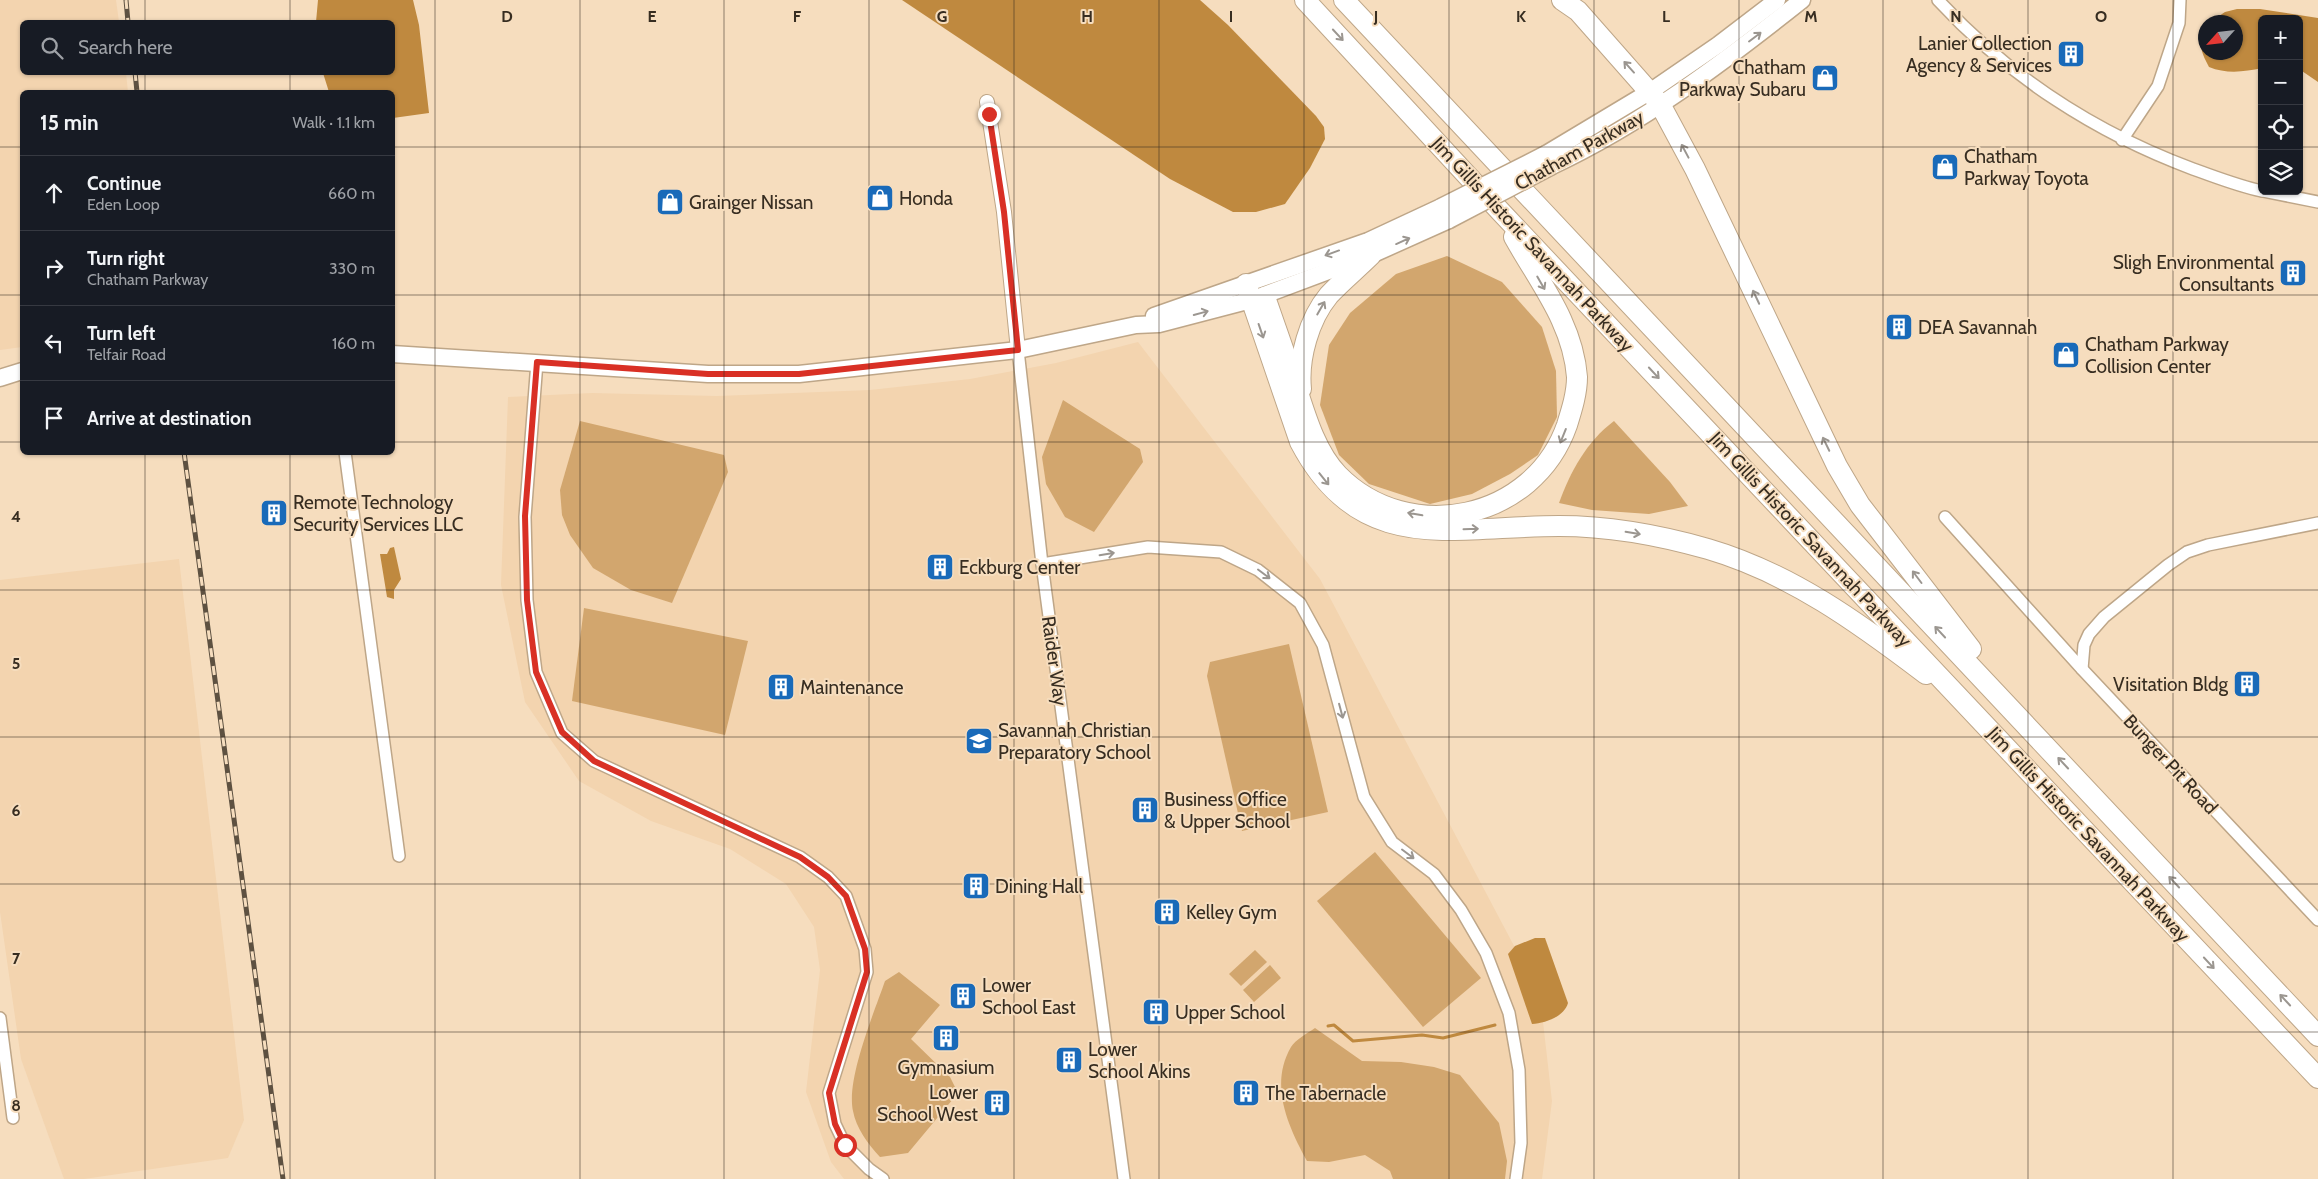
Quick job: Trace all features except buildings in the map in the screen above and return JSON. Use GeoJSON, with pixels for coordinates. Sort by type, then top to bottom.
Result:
{"type":"FeatureCollection","features":[{"type":"Feature","properties":{"kind":"highway","name":"Jim Gillis Historic Savannah Parkway"},"geometry":{"type":"LineString","coordinates":[[1305,0],[1500,210],[1981,718],[2254,1012],[2318,1078]]}},
{"type":"Feature","properties":{"kind":"highway","name":"Jim Gillis Historic Savannah Parkway"},"geometry":{"type":"LineString","coordinates":[[1344,0],[2019,715],[2318,1036]]}},
{"type":"Feature","properties":{"kind":"highway"},"geometry":{"type":"LineString","coordinates":[[1562,0],[1578,11],[1655,97],[1695,169],[1837,466],[1860,505],[1972,650],[2019,715]]}},
{"type":"Feature","properties":{"kind":"highway"},"geometry":{"type":"LineString","coordinates":[[1255,290],[1308,422],[1321,451],[1337,474],[1360,494],[1383,506],[1416,516],[1448,517],[1475,511],[1513,494],[1554,455],[1574,404],[1577,378],[1573,345],[1564,322],[1500,210]]}},
{"type":"Feature","properties":{"kind":"highway"},"geometry":{"type":"LineString","coordinates":[[1308,422],[1300,386],[1301,362],[1311,326],[1329,296],[1371,255]]}},
{"type":"Feature","properties":{"kind":"highway"},"geometry":{"type":"LineString","coordinates":[[1255,290],[1300,442],[1312,464],[1326,483],[1357,508],[1410,529],[1438,531],[1557,526],[1597,527],[1661,537],[1709,549],[1778,576],[1840,611],[1981,718]]}},
{"type":"Feature","properties":{"kind":"main road","name":"Chatham Parkway"},"geometry":{"type":"LineString","coordinates":[[1655,97],[1778,0]]}},
{"type":"Feature","properties":{"kind":"main road","name":"Chatham Parkway"},"geometry":{"type":"LineString","coordinates":[[395,354],[708,374],[799,374],[1018,350],[1136,325],[1158,314],[1255,290],[1371,255],[1549,160],[1655,97],[1723,61],[1802,0]]}},
{"type":"Feature","properties":{"kind":"main road","name":"Chatham Parkway"},"geometry":{"type":"LineString","coordinates":[[1255,290],[1368,241],[1445,214]]}},
{"type":"Feature","properties":{"kind":"main road"},"geometry":{"type":"LineString","coordinates":[[0,378],[20,372]]}},
{"type":"Feature","properties":{"kind":"street"},"geometry":{"type":"LineString","coordinates":[[1938,0],[1987,48],[2048,96],[2122,140],[2236,185],[2258,190]]}},
{"type":"Feature","properties":{"kind":"street"},"geometry":{"type":"LineString","coordinates":[[2122,140],[2158,86],[2179,23],[2180,0]]}},
{"type":"Feature","properties":{"kind":"street"},"geometry":{"type":"LineString","coordinates":[[987,102],[1004,212],[1018,350]]}},
{"type":"Feature","properties":{"kind":"street"},"geometry":{"type":"LineString","coordinates":[[2282,195],[2318,202]]}},
{"type":"Feature","properties":{"kind":"street","name":"Raider Way"},"geometry":{"type":"LineString","coordinates":[[1018,350],[1042,564],[1124,1179]]}},
{"type":"Feature","properties":{"kind":"street"},"geometry":{"type":"LineString","coordinates":[[537,362],[525,516],[527,600],[536,672],[562,732],[594,761],[800,857],[828,877],[846,896],[865,949],[867,972],[829,1093],[835,1124],[845,1145],[868,1169],[884,1179]]}},
{"type":"Feature","properties":{"kind":"street"},"geometry":{"type":"LineString","coordinates":[[345,455],[399,856]]}},
{"type":"Feature","properties":{"kind":"street","name":"Bunger Pit Road"},"geometry":{"type":"LineString","coordinates":[[1945,517],[2082,669],[2318,920]]}},
{"type":"Feature","properties":{"kind":"street"},"geometry":{"type":"LineString","coordinates":[[2082,669],[2084,645],[2089,634],[2104,617],[2187,552],[2208,545],[2318,523]]}},
{"type":"Feature","properties":{"kind":"street"},"geometry":{"type":"LineString","coordinates":[[1042,564],[1148,547],[1221,552],[1258,570],[1300,603],[1323,645],[1364,797],[1392,842],[1434,874],[1461,910],[1486,953],[1509,1013],[1519,1070],[1521,1143],[1516,1179]]}},
{"type":"Feature","properties":{"kind":"street"},"geometry":{"type":"LineString","coordinates":[[0,1018],[13,1118]]}},
{"type":"Feature","properties":{"kind":"shaded area"},"geometry":{"type":"Polygon","coordinates":[[[0,0],[116,0],[119,20],[20,20],[20,75],[126,75],[128,90],[20,90],[20,347],[0,350],[0,0]]]}},
{"type":"Feature","properties":{"kind":"shaded area"},"geometry":{"type":"Polygon","coordinates":[[[318,0],[413,0],[419,25],[429,113],[395,118],[395,90],[328,90],[324,75],[395,75],[395,20],[316,20],[318,0]]]}},
{"type":"Feature","properties":{"kind":"shaded area"},"geometry":{"type":"Polygon","coordinates":[[[902,0],[1200,0],[1228,25],[1316,116],[1324,127],[1325,139],[1310,168],[1285,204],[1256,212],[1233,212],[1170,179],[902,0]]]}},
{"type":"Feature","properties":{"kind":"shaded area"},"geometry":{"type":"Polygon","coordinates":[[[2237,9],[2260,9],[2299,15],[2258,15],[2258,69],[2235,72],[2209,67],[2205,60],[2243,60],[2243,15],[2220,15],[2237,9]]]}},
{"type":"Feature","properties":{"kind":"shaded area"},"geometry":{"type":"Polygon","coordinates":[[[2303,16],[2318,18],[2318,82],[2303,72],[2303,16]]]}},
{"type":"Feature","properties":{"kind":"shaded area"},"geometry":{"type":"Polygon","coordinates":[[[1447,256],[1502,282],[1542,327],[1556,371],[1557,417],[1538,455],[1510,474],[1472,494],[1430,504],[1369,484],[1339,455],[1320,405],[1329,345],[1350,313],[1396,274],[1447,256]]]}},
{"type":"Feature","properties":{"kind":"shaded area","name":"Savannah Christian Preparatory School"},"geometry":{"type":"Polygon","coordinates":[[[1138,342],[1320,579],[1540,995],[1552,1101],[1542,1179],[844,1179],[831,1162],[806,1092],[820,970],[814,927],[786,884],[730,849],[651,821],[579,781],[525,702],[501,585],[508,397],[592,393],[717,396],[870,390],[970,379],[1056,363],[1138,342]]]}},
{"type":"Feature","properties":{"kind":"shaded area"},"geometry":{"type":"Polygon","coordinates":[[[1063,400],[1140,449],[1143,462],[1094,532],[1065,517],[1046,484],[1042,457],[1063,400]]]}},
{"type":"Feature","properties":{"kind":"shaded area"},"geometry":{"type":"Polygon","coordinates":[[[580,421],[724,455],[728,472],[672,603],[631,590],[593,568],[570,535],[562,515],[560,490],[580,421]]]}},
{"type":"Feature","properties":{"kind":"shaded area"},"geometry":{"type":"Polygon","coordinates":[[[1614,421],[1670,482],[1688,506],[1649,514],[1592,510],[1559,503],[1568,480],[1580,458],[1604,429],[1614,421]]]}},
{"type":"Feature","properties":{"kind":"shaded area"},"geometry":{"type":"Polygon","coordinates":[[[394,547],[401,579],[394,590],[394,599],[387,597],[380,554],[387,554],[390,548],[394,547]]]}},
{"type":"Feature","properties":{"kind":"shaded area"},"geometry":{"type":"Polygon","coordinates":[[[179,559],[244,1120],[228,1158],[84,1179],[64,1179],[21,1059],[0,912],[0,580],[179,559]]]}},
{"type":"Feature","properties":{"kind":"shaded area"},"geometry":{"type":"Polygon","coordinates":[[[584,608],[748,641],[725,735],[572,701],[584,608]]]}},
{"type":"Feature","properties":{"kind":"shaded area"},"geometry":{"type":"Polygon","coordinates":[[[1289,644],[1328,812],[1242,831],[1207,676],[1210,662],[1289,644]]]}},
{"type":"Feature","properties":{"kind":"shaded area"},"geometry":{"type":"Polygon","coordinates":[[[1375,852],[1481,978],[1423,1027],[1317,901],[1375,852]]]}},
{"type":"Feature","properties":{"kind":"shaded area"},"geometry":{"type":"Polygon","coordinates":[[[1535,938],[1545,938],[1568,1003],[1563,1012],[1558,1016],[1548,1021],[1532,1024],[1508,954],[1515,946],[1535,938]]]}},
{"type":"Feature","properties":{"kind":"shaded area"},"geometry":{"type":"Polygon","coordinates":[[[1255,950],[1267,962],[1241,986],[1229,974],[1255,950]]]}},
{"type":"Feature","properties":{"kind":"shaded area"},"geometry":{"type":"Polygon","coordinates":[[[1270,965],[1281,978],[1254,1002],[1243,990],[1270,965]]]}},
{"type":"Feature","properties":{"kind":"shaded area"},"geometry":{"type":"Polygon","coordinates":[[[899,972],[940,1005],[911,1039],[950,1077],[958,1093],[908,1153],[880,1157],[863,1136],[857,1124],[852,1098],[857,1064],[862,1046],[885,981],[899,972]]]}},
{"type":"Feature","properties":{"kind":"shaded area"},"geometry":{"type":"Polygon","coordinates":[[[1315,1028],[1362,1061],[1401,1062],[1434,1067],[1460,1075],[1499,1123],[1507,1161],[1505,1179],[1393,1179],[1390,1171],[1365,1155],[1329,1162],[1307,1161],[1293,1134],[1281,1091],[1285,1061],[1291,1047],[1315,1028]]]}},
{"type":"Feature","properties":{"kind":"waterway"},"geometry":{"type":"LineString","coordinates":[[1328,1026],[1334,1025],[1353,1041],[1422,1035],[1443,1038],[1495,1025]]}},
{"type":"Feature","properties":{"kind":"railway"},"geometry":{"type":"LineString","coordinates":[[126,0],[128,20]]}},
{"type":"Feature","properties":{"kind":"railway"},"geometry":{"type":"LineString","coordinates":[[135,75],[137,90]]}},
{"type":"Feature","properties":{"kind":"railway"},"geometry":{"type":"LineString","coordinates":[[184,455],[283,1179]]}},
{"type":"Feature","properties":{"kind":"place","name":"Lanier Collection Agency & Services"},"geometry":{"type":"Point","coordinates":[2071,54]}},
{"type":"Feature","properties":{"kind":"place","name":"Chatham Parkway Subaru"},"geometry":{"type":"Point","coordinates":[1825,78]}},
{"type":"Feature","properties":{"kind":"place","name":"Chatham Parkway Toyota"},"geometry":{"type":"Point","coordinates":[1945,167]}},
{"type":"Feature","properties":{"kind":"place","name":"Honda"},"geometry":{"type":"Point","coordinates":[880,198]}},
{"type":"Feature","properties":{"kind":"place","name":"Grainger Nissan"},"geometry":{"type":"Point","coordinates":[670,202]}},
{"type":"Feature","properties":{"kind":"place","name":"Sligh Environmental Consultants"},"geometry":{"type":"Point","coordinates":[2293,273]}},
{"type":"Feature","properties":{"kind":"place","name":"DEA Savannah"},"geometry":{"type":"Point","coordinates":[1899,327]}},
{"type":"Feature","properties":{"kind":"place","name":"Chatham Parkway Collision Center"},"geometry":{"type":"Point","coordinates":[2066,355]}},
{"type":"Feature","properties":{"kind":"place","name":"Remote Technology Security Services LLC"},"geometry":{"type":"Point","coordinates":[274,513]}},
{"type":"Feature","properties":{"kind":"place","name":"Eckburg Center"},"geometry":{"type":"Point","coordinates":[940,567]}},
{"type":"Feature","properties":{"kind":"place","name":"Visitation Bldg"},"geometry":{"type":"Point","coordinates":[2247,684]}},
{"type":"Feature","properties":{"kind":"place","name":"Maintenance"},"geometry":{"type":"Point","coordinates":[781,687]}},
{"type":"Feature","properties":{"kind":"place","name":"Savannah Christian Preparatory School"},"geometry":{"type":"Point","coordinates":[979,741]}},
{"type":"Feature","properties":{"kind":"place","name":"Business Office & Upper School"},"geometry":{"type":"Point","coordinates":[1145,810]}},
{"type":"Feature","properties":{"kind":"place","name":"Dining Hall"},"geometry":{"type":"Point","coordinates":[976,886]}},
{"type":"Feature","properties":{"kind":"place","name":"Kelley Gym"},"geometry":{"type":"Point","coordinates":[1167,912]}},
{"type":"Feature","properties":{"kind":"place","name":"Lower School East"},"geometry":{"type":"Point","coordinates":[963,996]}},
{"type":"Feature","properties":{"kind":"place","name":"Upper School"},"geometry":{"type":"Point","coordinates":[1156,1012]}},
{"type":"Feature","properties":{"kind":"place","name":"Gymnasium"},"geometry":{"type":"Point","coordinates":[946,1038]}},
{"type":"Feature","properties":{"kind":"place","name":"Lower School Akins"},"geometry":{"type":"Point","coordinates":[1069,1060]}},
{"type":"Feature","properties":{"kind":"place","name":"The Tabernacle"},"geometry":{"type":"Point","coordinates":[1246,1093]}},
{"type":"Feature","properties":{"kind":"place","name":"Lower School West"},"geometry":{"type":"Point","coordinates":[997,1103]}},
{"type":"Feature","properties":{"kind":"route"},"geometry":{"type":"LineString","coordinates":[[845,1145],[835,1124],[829,1093],[867,972],[865,949],[846,896],[828,877],[800,857],[594,761],[562,732],[536,672],[527,600],[525,516],[537,362],[708,374],[799,374],[1018,350],[1004,212],[989,114]]}}]}
